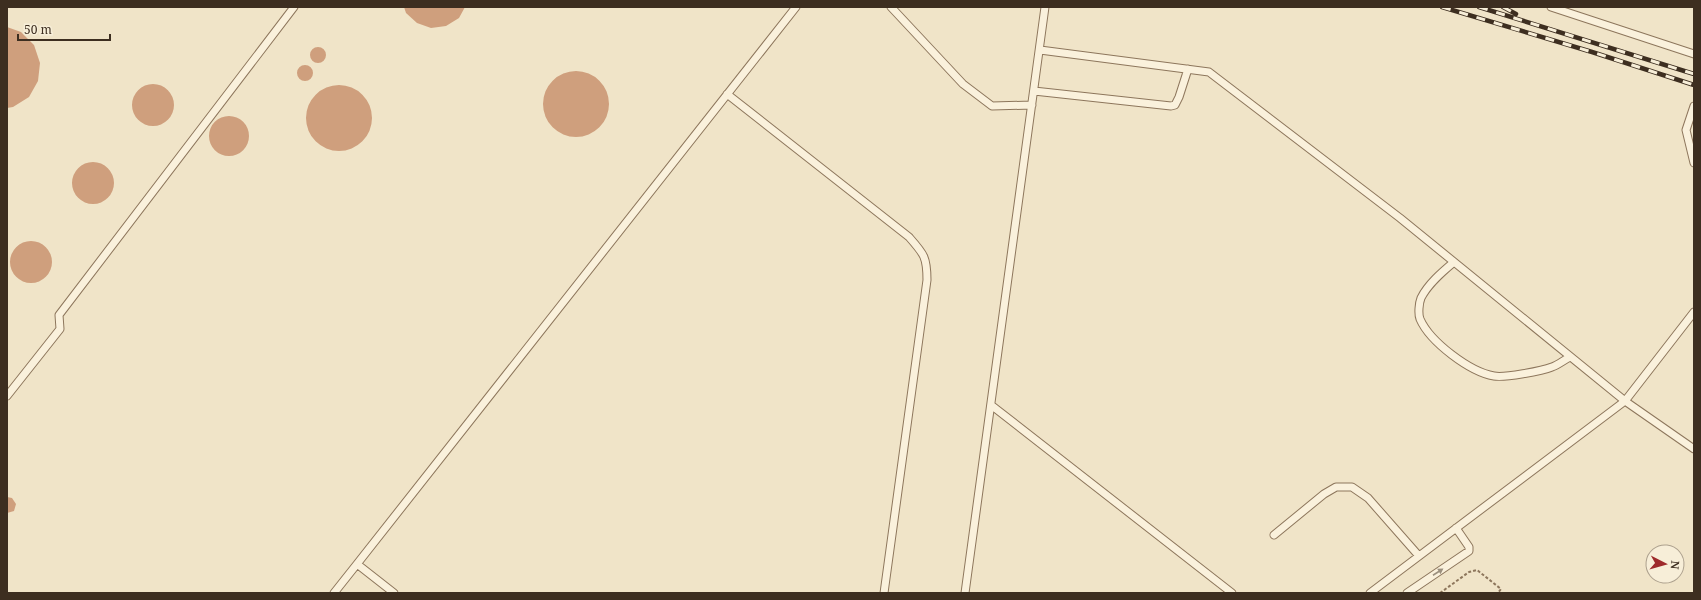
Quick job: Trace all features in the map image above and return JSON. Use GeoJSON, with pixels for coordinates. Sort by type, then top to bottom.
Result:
{"type":"FeatureCollection","features":[{"type":"Feature","properties":{"kind":"lane"},"geometry":{"type":"LineString","coordinates":[[7,396],[60,329],[59,315],[294,7]]}},
{"type":"Feature","properties":{"kind":"lane"},"geometry":{"type":"LineString","coordinates":[[334,593],[796,7]]}},
{"type":"Feature","properties":{"kind":"lane"},"geometry":{"type":"LineString","coordinates":[[891,7],[962,84],[992,106],[1032,105]]}},
{"type":"Feature","properties":{"kind":"lane"},"geometry":{"type":"LineString","coordinates":[[965,593],[1045,7]]}},
{"type":"Feature","properties":{"kind":"lane"},"geometry":{"type":"LineString","coordinates":[[1551,7],[1694,54]]}},
{"type":"Feature","properties":{"kind":"lane"},"geometry":{"type":"LineString","coordinates":[[1040,50],[1209,72],[1400,218],[1625,401],[1694,449]]}},
{"type":"Feature","properties":{"kind":"lane"},"geometry":{"type":"LineString","coordinates":[[1034,91],[1171,106],[1175,105],[1179,97],[1188,69]]}},
{"type":"Feature","properties":{"kind":"lane"},"geometry":{"type":"LineString","coordinates":[[727,94],[909,237],[920,249],[927,263],[927,280],[884,593]]}},
{"type":"Feature","properties":{"kind":"lane"},"geometry":{"type":"LineString","coordinates":[[1694,106],[1686,130],[1694,163]]}},
{"type":"Feature","properties":{"kind":"lane"},"geometry":{"type":"LineString","coordinates":[[1454,262],[1436,278],[1421,298],[1420,306],[1419,318],[1427,330],[1445,349],[1477,370],[1495,376],[1508,376],[1551,368],[1570,357]]}},
{"type":"Feature","properties":{"kind":"lane"},"geometry":{"type":"LineString","coordinates":[[1370,593],[1625,401],[1694,312]]}},
{"type":"Feature","properties":{"kind":"lane"},"geometry":{"type":"LineString","coordinates":[[991,405],[1232,593]]}},
{"type":"Feature","properties":{"kind":"lane"},"geometry":{"type":"LineString","coordinates":[[1274,535],[1324,494],[1336,487],[1352,487],[1368,498],[1419,556]]}},
{"type":"Feature","properties":{"kind":"lane"},"geometry":{"type":"LineString","coordinates":[[1407,593],[1469,551],[1469,547],[1456,528]]}},
{"type":"Feature","properties":{"kind":"lane"},"geometry":{"type":"LineString","coordinates":[[357,564],[394,593]]}},
{"type":"Feature","properties":{"kind":"path"},"geometry":{"type":"LineString","coordinates":[[1440,593],[1469,572],[1477,570],[1501,589],[1498,593]]}},
{"type":"Feature","properties":{"kind":"building"},"geometry":{"type":"Polygon","coordinates":[[[404,7],[465,7],[459,18],[446,26],[431,28],[417,23],[406,13],[404,7]]]}},
{"type":"Feature","properties":{"kind":"building"},"geometry":{"type":"Polygon","coordinates":[[[7,27],[21,32],[34,45],[40,63],[38,81],[29,97],[13,107],[7,108],[7,27]]]}},
{"type":"Feature","properties":{"kind":"building"},"geometry":{"type":"Polygon","coordinates":[[[315,47],[321,47],[326,52],[324,61],[321,63],[315,63],[310,58],[310,52],[315,47]]]}},
{"type":"Feature","properties":{"kind":"building"},"geometry":{"type":"Polygon","coordinates":[[[302,65],[308,65],[313,70],[311,79],[308,81],[302,81],[297,76],[297,70],[302,65]]]}},
{"type":"Feature","properties":{"kind":"building"},"geometry":{"type":"Polygon","coordinates":[[[576,71],[589,74],[599,81],[606,91],[609,104],[606,117],[599,127],[589,134],[576,137],[563,134],[553,127],[546,117],[543,104],[546,91],[553,81],[563,74],[576,71]]]}},
{"type":"Feature","properties":{"kind":"building"},"geometry":{"type":"Polygon","coordinates":[[[153,84],[168,90],[174,105],[168,120],[153,126],[138,120],[132,105],[138,90],[153,84]]]}},
{"type":"Feature","properties":{"kind":"building"},"geometry":{"type":"Polygon","coordinates":[[[333,85],[345,85],[357,90],[367,100],[372,112],[370,131],[357,146],[345,151],[333,151],[321,146],[311,136],[306,124],[306,112],[311,100],[321,90],[333,85]]]}},
{"type":"Feature","properties":{"kind":"building"},"geometry":{"type":"Polygon","coordinates":[[[225,116],[233,116],[240,119],[246,125],[249,136],[246,147],[240,153],[233,156],[225,156],[218,153],[212,147],[209,140],[209,132],[212,125],[218,119],[225,116]]]}},
{"type":"Feature","properties":{"kind":"building"},"geometry":{"type":"Polygon","coordinates":[[[93,162],[108,168],[114,183],[108,198],[93,204],[78,198],[72,183],[78,168],[93,162]]]}},
{"type":"Feature","properties":{"kind":"building"},"geometry":{"type":"Polygon","coordinates":[[[31,241],[46,247],[52,262],[46,277],[31,283],[16,277],[10,262],[16,247],[31,241]]]}},
{"type":"Feature","properties":{"kind":"building"},"geometry":{"type":"Polygon","coordinates":[[[7,497],[12,498],[16,504],[14,511],[7,513],[7,497]]]}},
{"type":"Feature","properties":{"kind":"railway"},"geometry":{"type":"LineString","coordinates":[[1442,7],[1592,52],[1694,85]]}},
{"type":"Feature","properties":{"kind":"railway"},"geometry":{"type":"LineString","coordinates":[[1479,7],[1694,74]]}},
{"type":"Feature","properties":{"kind":"railway"},"geometry":{"type":"LineString","coordinates":[[1503,7],[1516,14]]}}]}
